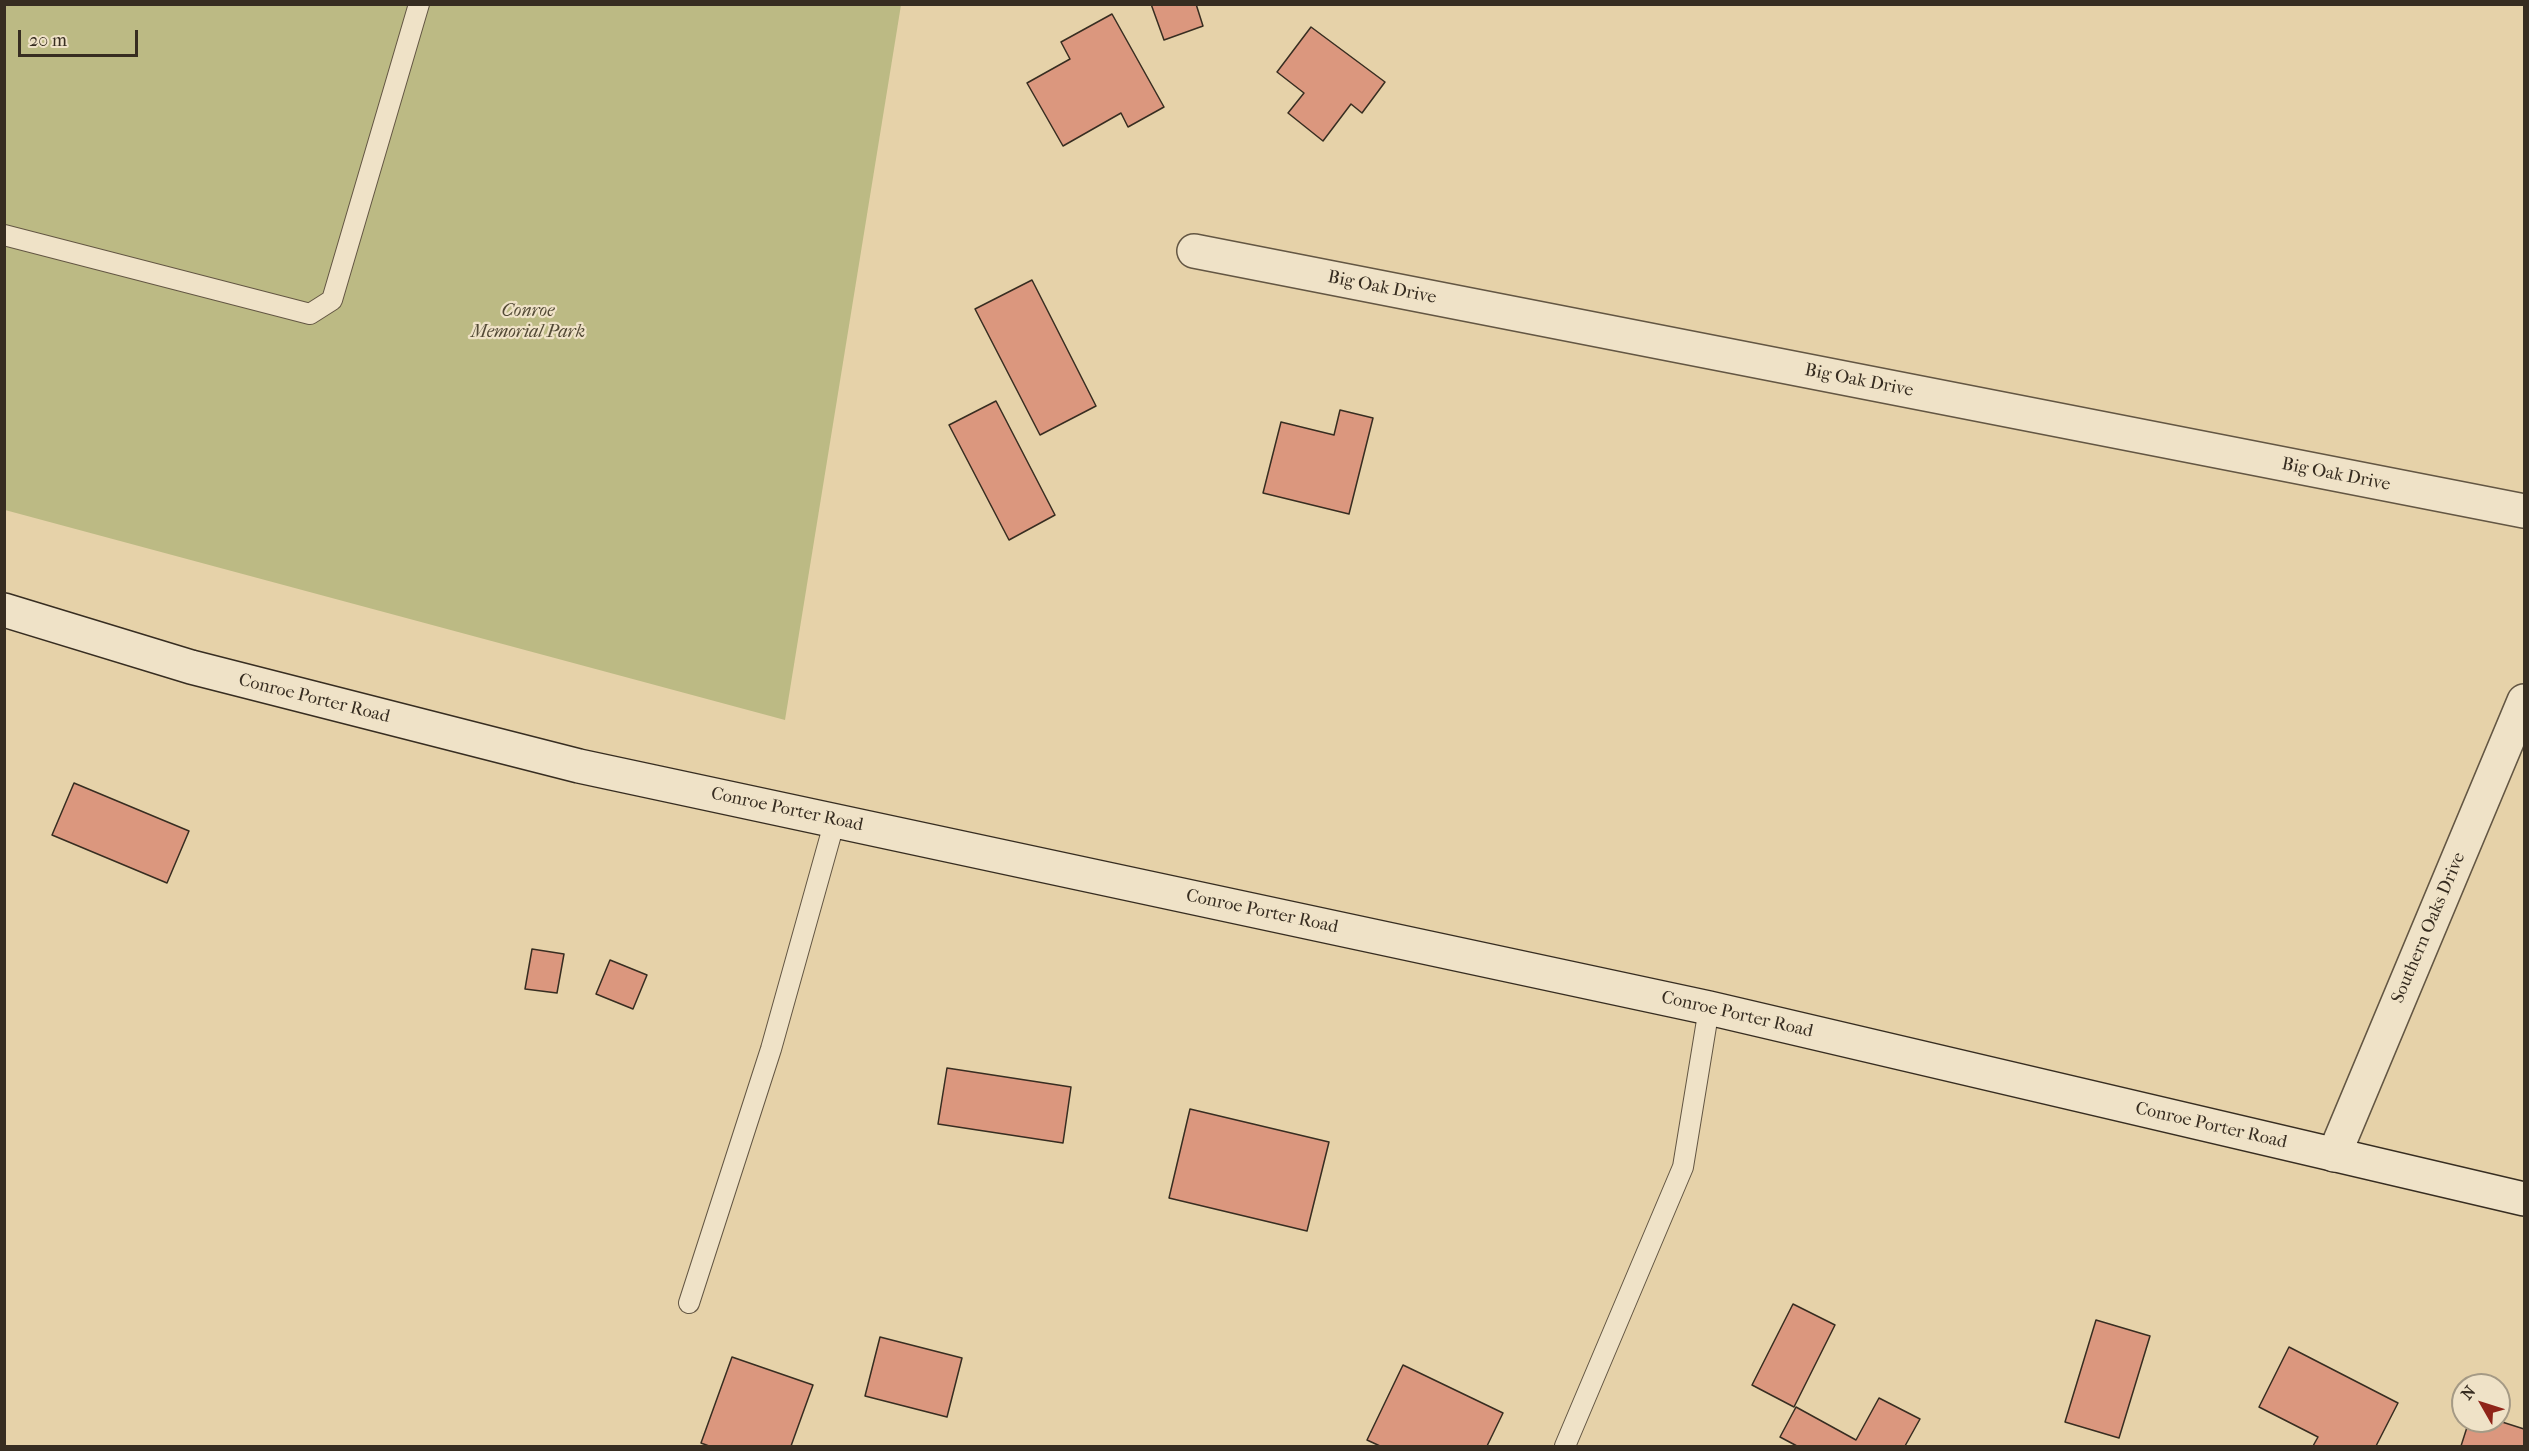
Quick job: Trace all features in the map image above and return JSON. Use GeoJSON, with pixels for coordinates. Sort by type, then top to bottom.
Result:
{"type":"FeatureCollection","features":[{"type":"Feature","properties":{"kind":"main road","name":"Big Oak Drive"},"geometry":{"type":"LineString","coordinates":[[1194,251],[2524,511]]}},
{"type":"Feature","properties":{"kind":"main road","name":"Conroe Porter Road"},"geometry":{"type":"LineString","coordinates":[[4,610],[191,667],[579,765],[1709,1008],[2524,1199]]}},
{"type":"Feature","properties":{"kind":"main road","name":"Southern Oaks Drive"},"geometry":{"type":"LineString","coordinates":[[2334,1155],[2524,701]]}},
{"type":"Feature","properties":{"kind":"lane"},"geometry":{"type":"LineString","coordinates":[[4,235],[310,314],[332,300],[419,4]]}},
{"type":"Feature","properties":{"kind":"lane"},"geometry":{"type":"LineString","coordinates":[[689,1303],[771,1049],[835,820]]}},
{"type":"Feature","properties":{"kind":"lane"},"geometry":{"type":"LineString","coordinates":[[1565,1446],[1683,1167],[1709,1008]]}},
{"type":"Feature","properties":{"kind":"green space","name":"Conroe Memorial Park"},"geometry":{"type":"Polygon","coordinates":[[[4,5],[901,5],[785,720],[5,510],[4,5]]]}},
{"type":"Feature","properties":{"kind":"building"},"geometry":{"type":"Polygon","coordinates":[[[1151,4],[1196,4],[1203,26],[1164,40],[1151,4]]]}},
{"type":"Feature","properties":{"kind":"building"},"geometry":{"type":"Polygon","coordinates":[[[1112,14],[1164,107],[1128,127],[1121,113],[1063,146],[1027,83],[1070,59],[1061,42],[1112,14]]]}},
{"type":"Feature","properties":{"kind":"building"},"geometry":{"type":"Polygon","coordinates":[[[1311,27],[1385,82],[1362,113],[1351,104],[1323,141],[1288,113],[1304,93],[1277,72],[1311,27]]]}},
{"type":"Feature","properties":{"kind":"building"},"geometry":{"type":"Polygon","coordinates":[[[1032,280],[1096,406],[1040,435],[975,309],[1032,280]]]}},
{"type":"Feature","properties":{"kind":"building"},"geometry":{"type":"Polygon","coordinates":[[[996,401],[1055,515],[1009,540],[949,425],[996,401]]]}},
{"type":"Feature","properties":{"kind":"building"},"geometry":{"type":"Polygon","coordinates":[[[1340,410],[1373,418],[1349,514],[1263,493],[1281,422],[1334,435],[1340,410]]]}},
{"type":"Feature","properties":{"kind":"building"},"geometry":{"type":"Polygon","coordinates":[[[74,783],[189,831],[167,883],[52,835],[74,783]]]}},
{"type":"Feature","properties":{"kind":"building"},"geometry":{"type":"Polygon","coordinates":[[[532,949],[564,954],[557,993],[525,989],[532,949]]]}},
{"type":"Feature","properties":{"kind":"building"},"geometry":{"type":"Polygon","coordinates":[[[610,960],[647,975],[633,1009],[596,994],[610,960]]]}},
{"type":"Feature","properties":{"kind":"building"},"geometry":{"type":"Polygon","coordinates":[[[947,1068],[1071,1087],[1063,1143],[938,1124],[947,1068]]]}},
{"type":"Feature","properties":{"kind":"building"},"geometry":{"type":"Polygon","coordinates":[[[1190,1109],[1329,1142],[1307,1231],[1169,1198],[1190,1109]]]}},
{"type":"Feature","properties":{"kind":"building"},"geometry":{"type":"Polygon","coordinates":[[[1793,1304],[1835,1325],[1794,1407],[1752,1385],[1793,1304]]]}},
{"type":"Feature","properties":{"kind":"building"},"geometry":{"type":"Polygon","coordinates":[[[2096,1320],[2150,1336],[2119,1438],[2065,1422],[2096,1320]]]}},
{"type":"Feature","properties":{"kind":"building"},"geometry":{"type":"Polygon","coordinates":[[[880,1337],[962,1358],[947,1417],[865,1396],[880,1337]]]}},
{"type":"Feature","properties":{"kind":"building"},"geometry":{"type":"Polygon","coordinates":[[[2289,1347],[2398,1403],[2376,1446],[2313,1446],[2318,1437],[2259,1407],[2289,1347]]]}},
{"type":"Feature","properties":{"kind":"building"},"geometry":{"type":"Polygon","coordinates":[[[732,1357],[813,1385],[791,1446],[709,1446],[701,1443],[732,1357]]]}},
{"type":"Feature","properties":{"kind":"building"},"geometry":{"type":"Polygon","coordinates":[[[1403,1365],[1503,1413],[1487,1446],[1380,1446],[1367,1440],[1403,1365]]]}},
{"type":"Feature","properties":{"kind":"building"},"geometry":{"type":"Polygon","coordinates":[[[1879,1398],[1920,1419],[1905,1446],[1797,1446],[1780,1437],[1796,1407],[1856,1440],[1879,1398]]]}},
{"type":"Feature","properties":{"kind":"building"},"geometry":{"type":"Polygon","coordinates":[[[2511,1425],[2524,1429],[2524,1446],[2461,1446],[2465,1433],[2511,1433],[2511,1425]]]}}]}
